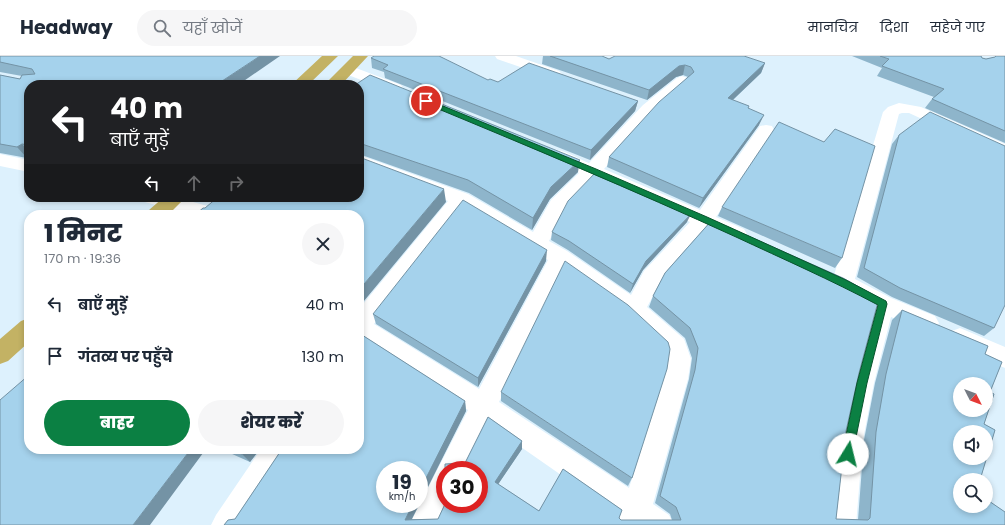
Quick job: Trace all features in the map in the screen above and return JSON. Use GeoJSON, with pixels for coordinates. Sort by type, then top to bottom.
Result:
{"type":"FeatureCollection","features":[{"type":"Feature","properties":{"kind":"highway"},"geometry":{"type":"LineString","coordinates":[[305,80],[331,56]]}},
{"type":"Feature","properties":{"kind":"highway"},"geometry":{"type":"LineString","coordinates":[[337,80],[361,56]]}},
{"type":"Feature","properties":{"kind":"highway"},"geometry":{"type":"LineString","coordinates":[[0,354],[24,332]]}},
{"type":"Feature","properties":{"kind":"street"},"geometry":{"type":"LineString","coordinates":[[502,56],[568,79]]}},
{"type":"Feature","properties":{"kind":"street"},"geometry":{"type":"LineString","coordinates":[[348,70],[414,96]]}},
{"type":"Feature","properties":{"kind":"street"},"geometry":{"type":"LineString","coordinates":[[537,244],[558,205],[593,170],[642,106],[682,81]]}},
{"type":"Feature","properties":{"kind":"street"},"geometry":{"type":"LineString","coordinates":[[1005,151],[915,110],[905,107],[897,108],[891,112],[836,279],[883,304],[1005,358]]}},
{"type":"Feature","properties":{"kind":"street"},"geometry":{"type":"LineString","coordinates":[[634,309],[652,277],[704,219],[766,130]]}},
{"type":"Feature","properties":{"kind":"street"},"geometry":{"type":"LineString","coordinates":[[536,147],[593,170],[752,241]]}},
{"type":"Feature","properties":{"kind":"street"},"geometry":{"type":"LineString","coordinates":[[0,160],[24,165]]}},
{"type":"Feature","properties":{"kind":"street"},"geometry":{"type":"LineString","coordinates":[[364,163],[461,199],[560,258],[634,309],[676,346],[679,359],[676,379],[634,518]]}},
{"type":"Feature","properties":{"kind":"street"},"geometry":{"type":"LineString","coordinates":[[364,321],[461,199]]}},
{"type":"Feature","properties":{"kind":"street"},"geometry":{"type":"LineString","coordinates":[[177,202],[206,210]]}},
{"type":"Feature","properties":{"kind":"street"},"geometry":{"type":"LineString","coordinates":[[455,461],[539,294],[560,258]]}},
{"type":"Feature","properties":{"kind":"street"},"geometry":{"type":"LineString","coordinates":[[841,525],[850,440],[862,383],[883,304]]}},
{"type":"Feature","properties":{"kind":"street"},"geometry":{"type":"LineString","coordinates":[[364,330],[482,406],[634,518],[659,525]]}},
{"type":"Feature","properties":{"kind":"street"},"geometry":{"type":"LineString","coordinates":[[226,525],[274,454]]}},
{"type":"Feature","properties":{"kind":"street"},"geometry":{"type":"LineString","coordinates":[[424,525],[436,500]]}},
{"type":"Feature","properties":{"kind":"building"},"geometry":{"type":"Polygon","coordinates":[[[0,56],[260,56],[224,80],[24,80],[24,144],[17,147],[0,144],[0,75],[20,79],[22,75],[35,74],[32,69],[0,62],[0,56]]]}},
{"type":"Feature","properties":{"kind":"building"},"geometry":{"type":"Polygon","coordinates":[[[374,56],[439,56],[488,80],[490,79],[498,82],[529,63],[638,101],[591,150],[383,69],[388,65],[371,58],[374,56]]]}},
{"type":"Feature","properties":{"kind":"building"},"geometry":{"type":"Polygon","coordinates":[[[550,56],[602,56],[609,59],[615,56],[744,56],[765,63],[728,98],[749,106],[748,108],[764,115],[703,198],[609,157],[659,102],[694,72],[691,67],[685,65],[679,66],[649,90],[550,56]]]}},
{"type":"Feature","properties":{"kind":"building"},"geometry":{"type":"Polygon","coordinates":[[[880,56],[981,56],[982,58],[986,59],[996,56],[1005,56],[1005,131],[932,99],[944,89],[882,66],[889,59],[880,56]]]}},
{"type":"Feature","properties":{"kind":"building"},"geometry":{"type":"Polygon","coordinates":[[[370,75],[580,160],[551,187],[533,218],[468,180],[364,145],[364,80],[362,80],[370,75]]]}},
{"type":"Feature","properties":{"kind":"building"},"geometry":{"type":"Polygon","coordinates":[[[930,112],[1005,146],[1005,305],[994,328],[900,288],[864,268],[899,135],[930,112]]]}},
{"type":"Feature","properties":{"kind":"building"},"geometry":{"type":"Polygon","coordinates":[[[779,122],[824,142],[835,129],[875,146],[842,258],[722,207],[779,122]]]}},
{"type":"Feature","properties":{"kind":"building"},"geometry":{"type":"Polygon","coordinates":[[[364,159],[444,189],[364,284],[364,210],[201,210],[212,202],[364,202],[364,159]]]}},
{"type":"Feature","properties":{"kind":"building"},"geometry":{"type":"Polygon","coordinates":[[[597,171],[691,214],[646,261],[633,284],[569,241],[552,232],[568,201],[597,171]]]}},
{"type":"Feature","properties":{"kind":"building"},"geometry":{"type":"Polygon","coordinates":[[[463,200],[547,250],[478,378],[373,314],[463,200]]]}},
{"type":"Feature","properties":{"kind":"building"},"geometry":{"type":"Polygon","coordinates":[[[712,220],[843,278],[879,298],[859,373],[846,431],[836,519],[868,520],[870,518],[876,432],[886,374],[902,310],[988,346],[985,354],[1002,362],[993,384],[993,377],[953,377],[953,417],[986,417],[984,424],[986,425],[953,425],[953,465],[984,465],[982,473],[953,473],[953,513],[993,513],[993,504],[1005,512],[1005,525],[224,525],[228,520],[235,519],[279,454],[364,454],[364,336],[465,401],[428,474],[428,461],[376,461],[376,513],[408,513],[405,520],[438,519],[441,513],[488,513],[488,461],[466,461],[488,417],[522,441],[495,482],[539,511],[563,469],[622,510],[619,518],[621,520],[681,520],[676,507],[660,496],[695,370],[698,348],[690,328],[653,296],[665,273],[712,220]]]}},
{"type":"Feature","properties":{"kind":"building"},"geometry":{"type":"Polygon","coordinates":[[[565,261],[628,305],[668,342],[670,349],[667,369],[632,478],[501,392],[565,261]]]}},
{"type":"Feature","properties":{"kind":"building"},"geometry":{"type":"Polygon","coordinates":[[[24,379],[24,454],[187,454],[133,525],[0,525],[0,400],[24,379]]]}},
{"type":"Feature","properties":{"kind":"route"},"geometry":{"type":"LineString","coordinates":[[426,101],[593,170],[704,219],[842,282],[883,304],[862,383],[848,454]]}}]}
